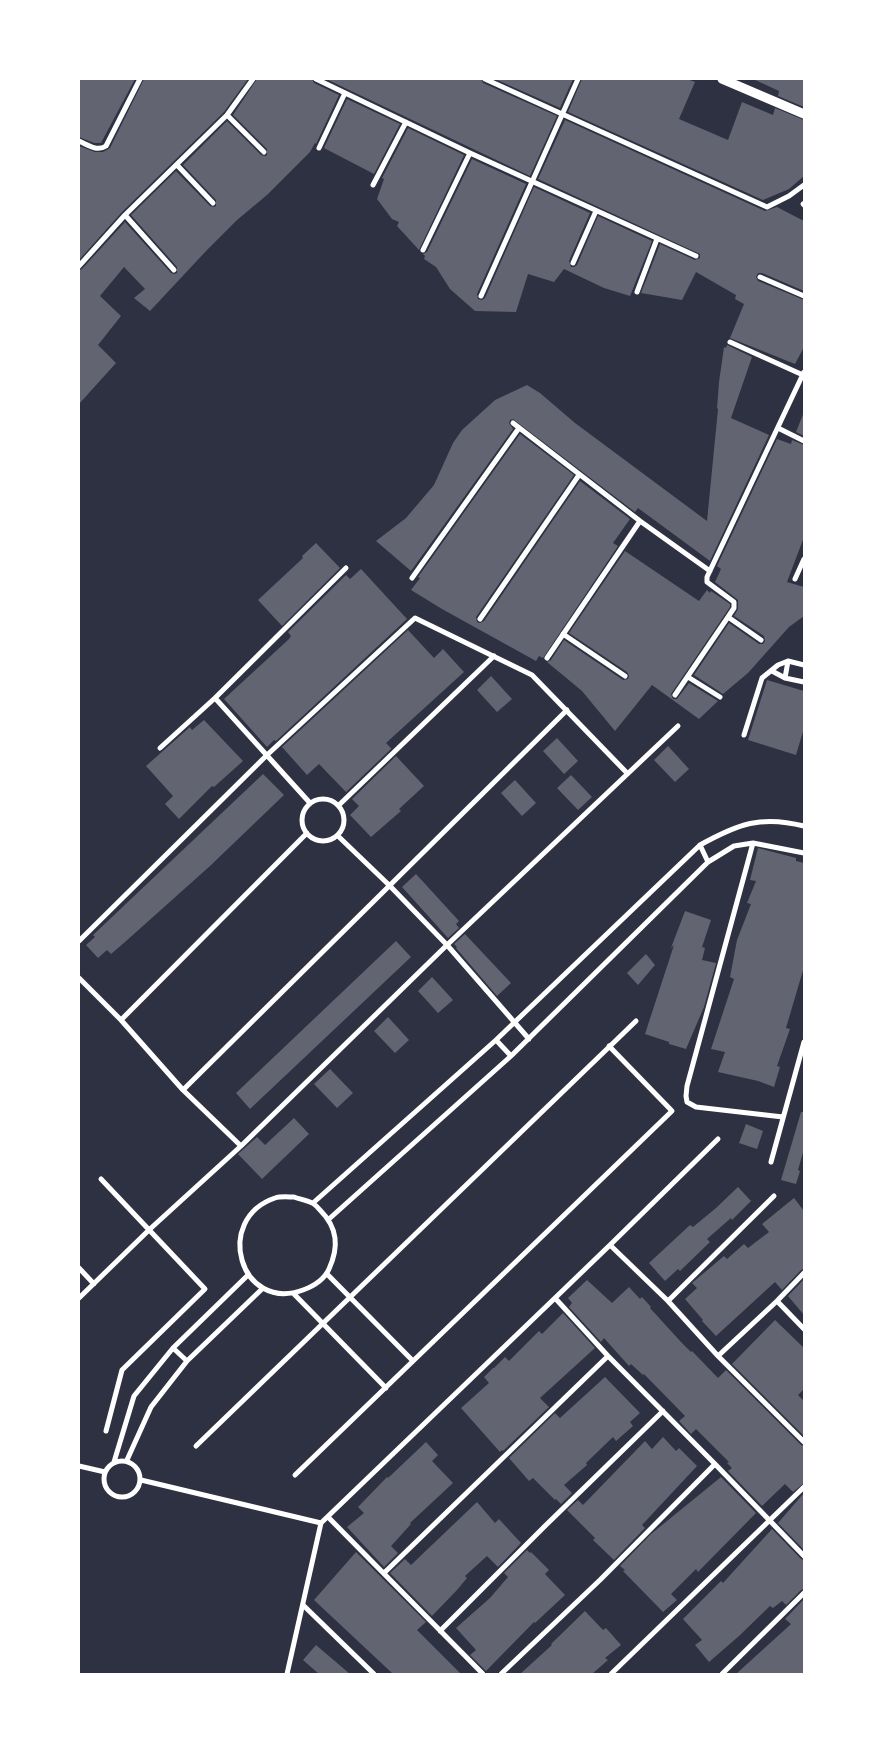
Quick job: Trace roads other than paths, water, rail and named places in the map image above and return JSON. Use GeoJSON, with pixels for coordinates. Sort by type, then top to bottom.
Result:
{"type":"FeatureCollection","features":[{"type":"Feature","properties":{"kind":"street"},"geometry":{"type":"LineString","coordinates":[[79,140],[96,149],[102,149],[106,146],[140,79]]}},
{"type":"Feature","properties":{"kind":"street"},"geometry":{"type":"LineString","coordinates":[[79,266],[125,215],[226,115],[253,79]]}},
{"type":"Feature","properties":{"kind":"street"},"geometry":{"type":"LineString","coordinates":[[316,79],[470,153],[696,256]]}},
{"type":"Feature","properties":{"kind":"street"},"geometry":{"type":"LineString","coordinates":[[485,79],[767,207],[790,196],[804,185]]}},
{"type":"Feature","properties":{"kind":"street"},"geometry":{"type":"LineString","coordinates":[[480,296],[578,79]]}},
{"type":"Feature","properties":{"kind":"street"},"geometry":{"type":"LineString","coordinates":[[722,79],[804,114]]}},
{"type":"Feature","properties":{"kind":"street"},"geometry":{"type":"LineString","coordinates":[[319,148],[345,93]]}},
{"type":"Feature","properties":{"kind":"street"},"geometry":{"type":"LineString","coordinates":[[226,115],[264,152]]}},
{"type":"Feature","properties":{"kind":"street"},"geometry":{"type":"LineString","coordinates":[[373,186],[406,122]]}},
{"type":"Feature","properties":{"kind":"street"},"geometry":{"type":"LineString","coordinates":[[423,250],[470,153]]}},
{"type":"Feature","properties":{"kind":"street"},"geometry":{"type":"LineString","coordinates":[[177,165],[213,203]]}},
{"type":"Feature","properties":{"kind":"street"},"geometry":{"type":"LineString","coordinates":[[573,264],[596,211]]}},
{"type":"Feature","properties":{"kind":"street"},"geometry":{"type":"LineString","coordinates":[[125,215],[174,270]]}},
{"type":"Feature","properties":{"kind":"street"},"geometry":{"type":"LineString","coordinates":[[637,292],[657,239]]}},
{"type":"Feature","properties":{"kind":"street"},"geometry":{"type":"LineString","coordinates":[[760,277],[804,296]]}},
{"type":"Feature","properties":{"kind":"street"},"geometry":{"type":"LineString","coordinates":[[675,695],[735,605],[734,602],[707,582],[710,570],[804,374],[730,342]]}},
{"type":"Feature","properties":{"kind":"street"},"geometry":{"type":"LineString","coordinates":[[513,423],[640,521],[710,570]]}},
{"type":"Feature","properties":{"kind":"street"},"geometry":{"type":"LineString","coordinates":[[412,578],[519,428]]}},
{"type":"Feature","properties":{"kind":"street"},"geometry":{"type":"LineString","coordinates":[[778,428],[804,441]]}},
{"type":"Feature","properties":{"kind":"street"},"geometry":{"type":"LineString","coordinates":[[480,620],[579,475]]}},
{"type":"Feature","properties":{"kind":"street"},"geometry":{"type":"LineString","coordinates":[[548,658],[640,521]]}},
{"type":"Feature","properties":{"kind":"street"},"geometry":{"type":"LineString","coordinates":[[795,579],[804,558]]}},
{"type":"Feature","properties":{"kind":"street"},"geometry":{"type":"LineString","coordinates":[[160,748],[215,698],[346,568]]}},
{"type":"Feature","properties":{"kind":"street"},"geometry":{"type":"LineString","coordinates":[[728,617],[761,640]]}},
{"type":"Feature","properties":{"kind":"street"},"geometry":{"type":"LineString","coordinates":[[79,941],[267,755],[414,618],[532,674],[627,773]]}},
{"type":"Feature","properties":{"kind":"street"},"geometry":{"type":"LineString","coordinates":[[563,634],[625,676]]}},
{"type":"Feature","properties":{"kind":"street"},"geometry":{"type":"LineString","coordinates":[[339,805],[494,656]]}},
{"type":"Feature","properties":{"kind":"street"},"geometry":{"type":"LineString","coordinates":[[784,678],[788,661]]}},
{"type":"Feature","properties":{"kind":"street"},"geometry":{"type":"LineString","coordinates":[[744,735],[762,678],[778,665],[788,661],[804,665]]}},
{"type":"Feature","properties":{"kind":"street"},"geometry":{"type":"LineString","coordinates":[[772,670],[784,678],[804,682]]}},
{"type":"Feature","properties":{"kind":"street"},"geometry":{"type":"LineString","coordinates":[[688,677],[720,697]]}},
{"type":"Feature","properties":{"kind":"street"},"geometry":{"type":"LineString","coordinates":[[215,698],[310,803]]}},
{"type":"Feature","properties":{"kind":"street"},"geometry":{"type":"LineString","coordinates":[[183,1090],[567,710]]}},
{"type":"Feature","properties":{"kind":"street"},"geometry":{"type":"LineString","coordinates":[[79,1298],[150,1229],[241,1146],[447,945],[678,726]]}},
{"type":"Feature","properties":{"kind":"street"},"geometry":{"type":"LineString","coordinates":[[320,798],[327,798],[339,805],[343,811],[344,824],[338,836],[325,842],[312,838],[306,833],[303,827],[303,812],[310,803],[320,798]]}},
{"type":"Feature","properties":{"kind":"street"},"geometry":{"type":"LineString","coordinates":[[313,1203],[496,1040],[700,845],[738,826],[755,822],[769,820],[804,826]]}},
{"type":"Feature","properties":{"kind":"street"},"geometry":{"type":"LineString","coordinates":[[121,1020],[306,833]]}},
{"type":"Feature","properties":{"kind":"street"},"geometry":{"type":"LineString","coordinates":[[338,836],[447,945],[529,1039]]}},
{"type":"Feature","properties":{"kind":"street"},"geometry":{"type":"LineString","coordinates":[[329,1219],[511,1056],[708,862],[734,846],[753,843],[804,854]]}},
{"type":"Feature","properties":{"kind":"street"},"geometry":{"type":"LineString","coordinates":[[753,843],[687,1086],[686,1096],[687,1102],[696,1107],[783,1117]]}},
{"type":"Feature","properties":{"kind":"street"},"geometry":{"type":"LineString","coordinates":[[700,845],[708,862]]}},
{"type":"Feature","properties":{"kind":"street"},"geometry":{"type":"LineString","coordinates":[[79,978],[121,1020],[183,1090],[241,1146]]}},
{"type":"Feature","properties":{"kind":"street"},"geometry":{"type":"LineString","coordinates":[[196,1446],[636,1021]]}},
{"type":"Feature","properties":{"kind":"street"},"geometry":{"type":"LineString","coordinates":[[496,1040],[511,1056]]}},
{"type":"Feature","properties":{"kind":"street"},"geometry":{"type":"LineString","coordinates":[[771,1162],[804,1042]]}},
{"type":"Feature","properties":{"kind":"street"},"geometry":{"type":"LineString","coordinates":[[295,1475],[672,1111],[609,1046]]}},
{"type":"Feature","properties":{"kind":"street"},"geometry":{"type":"LineString","coordinates":[[287,1674],[321,1523],[718,1139]]}},
{"type":"Feature","properties":{"kind":"street"},"geometry":{"type":"LineString","coordinates":[[101,1179],[205,1289],[122,1370],[106,1431]]}},
{"type":"Feature","properties":{"kind":"street"},"geometry":{"type":"LineString","coordinates":[[668,1301],[774,1196]]}},
{"type":"Feature","properties":{"kind":"street"},"geometry":{"type":"LineString","coordinates":[[294,1197],[313,1203],[329,1219],[336,1237],[335,1256],[327,1274],[312,1287],[294,1294],[262,1289],[248,1276],[239,1250],[241,1232],[248,1217],[261,1205],[276,1198],[294,1197]]}},
{"type":"Feature","properties":{"kind":"street"},"geometry":{"type":"LineString","coordinates":[[610,1245],[668,1301],[718,1356],[804,1442]]}},
{"type":"Feature","properties":{"kind":"street"},"geometry":{"type":"LineString","coordinates":[[79,1268],[94,1284]]}},
{"type":"Feature","properties":{"kind":"street"},"geometry":{"type":"LineString","coordinates":[[718,1356],[804,1273]]}},
{"type":"Feature","properties":{"kind":"street"},"geometry":{"type":"LineString","coordinates":[[327,1274],[413,1361]]}},
{"type":"Feature","properties":{"kind":"street"},"geometry":{"type":"LineString","coordinates":[[114,1462],[127,1460],[138,1468],[141,1480],[136,1492],[124,1497],[112,1494],[105,1484],[105,1472],[114,1462],[134,1396],[173,1348],[248,1276]]}},
{"type":"Feature","properties":{"kind":"street"},"geometry":{"type":"LineString","coordinates":[[127,1460],[151,1407],[186,1361],[262,1289]]}},
{"type":"Feature","properties":{"kind":"street"},"geometry":{"type":"LineString","coordinates":[[294,1294],[386,1388]]}},
{"type":"Feature","properties":{"kind":"street"},"geometry":{"type":"LineString","coordinates":[[555,1298],[608,1356],[804,1556]]}},
{"type":"Feature","properties":{"kind":"street"},"geometry":{"type":"LineString","coordinates":[[777,1301],[804,1329]]}},
{"type":"Feature","properties":{"kind":"street"},"geometry":{"type":"LineString","coordinates":[[173,1348],[186,1361]]}},
{"type":"Feature","properties":{"kind":"street"},"geometry":{"type":"LineString","coordinates":[[384,1573],[608,1356]]}},
{"type":"Feature","properties":{"kind":"street"},"geometry":{"type":"LineString","coordinates":[[440,1631],[663,1410]]}},
{"type":"Feature","properties":{"kind":"street"},"geometry":{"type":"LineString","coordinates":[[501,1674],[600,1580],[715,1464]]}},
{"type":"Feature","properties":{"kind":"street"},"geometry":{"type":"LineString","coordinates":[[79,1466],[105,1472]]}},
{"type":"Feature","properties":{"kind":"street"},"geometry":{"type":"LineString","coordinates":[[141,1480],[321,1523]]}},
{"type":"Feature","properties":{"kind":"street"},"geometry":{"type":"LineString","coordinates":[[611,1674],[804,1487]]}},
{"type":"Feature","properties":{"kind":"street"},"geometry":{"type":"LineString","coordinates":[[328,1517],[483,1674]]}},
{"type":"Feature","properties":{"kind":"street"},"geometry":{"type":"LineString","coordinates":[[722,1674],[804,1593]]}},
{"type":"Feature","properties":{"kind":"street"},"geometry":{"type":"LineString","coordinates":[[303,1605],[374,1674]]}}]}
